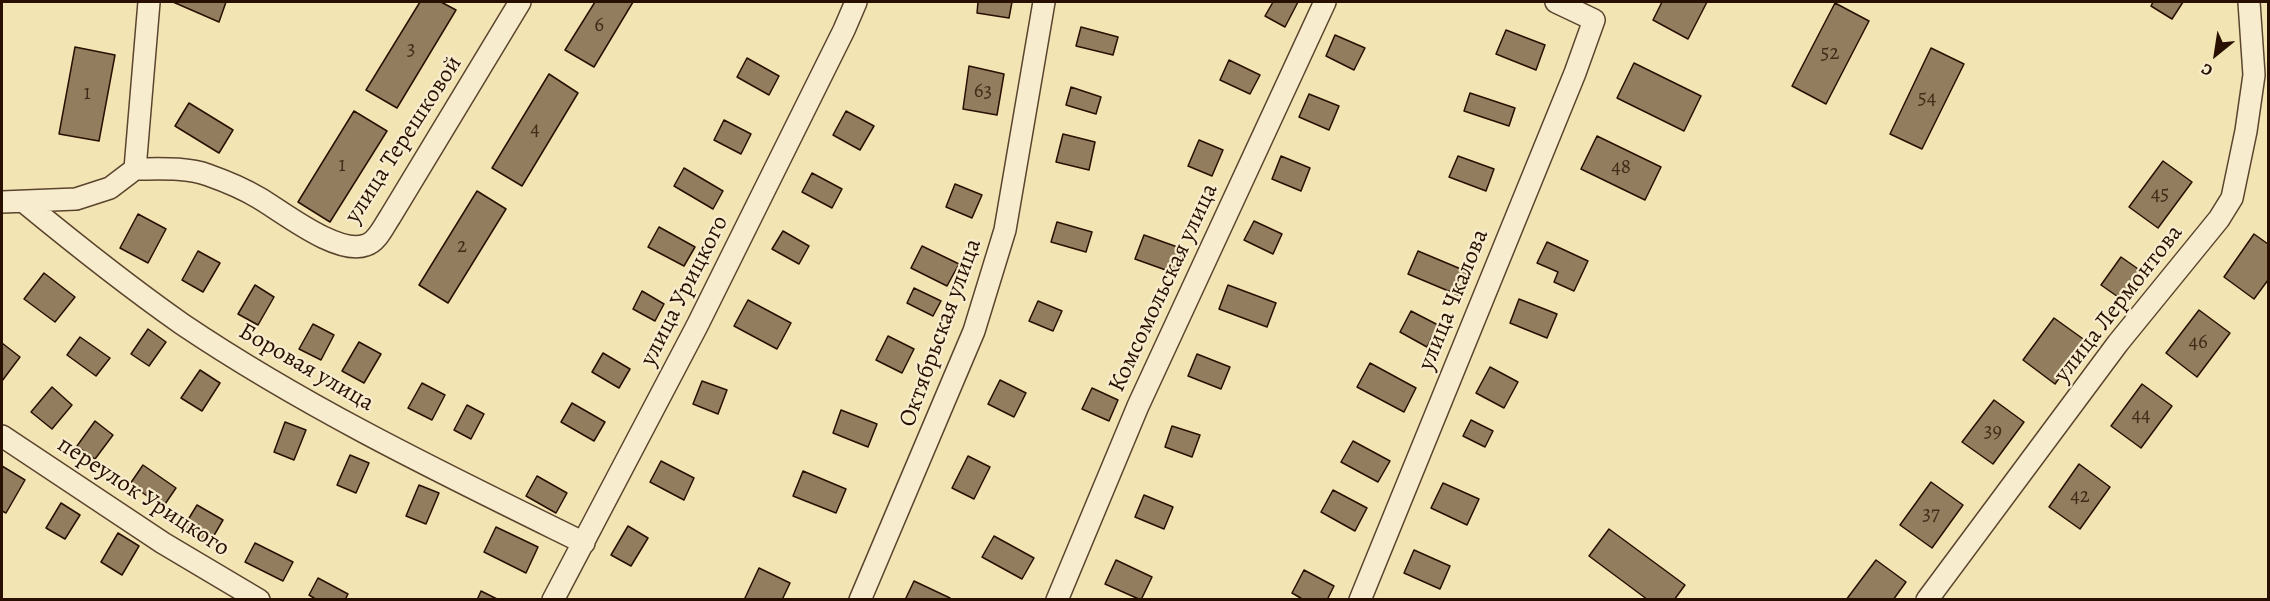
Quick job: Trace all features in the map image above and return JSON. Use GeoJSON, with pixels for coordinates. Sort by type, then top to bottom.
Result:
{"type":"FeatureCollection","features":[{"type":"Feature","properties":{"kind":"street"},"geometry":{"type":"LineString","coordinates":[[2,202],[76,199],[110,188],[135,169],[149,2]]}},
{"type":"Feature","properties":{"kind":"street","name":"улица Терешковой"},"geometry":{"type":"LineString","coordinates":[[135,169],[177,170],[206,174],[257,196],[321,237],[346,246],[366,245],[376,238],[390,217],[520,2]]}},
{"type":"Feature","properties":{"kind":"street","name":"улица Урицкого"},"geometry":{"type":"LineString","coordinates":[[553,600],[697,326],[856,2]]}},
{"type":"Feature","properties":{"kind":"street","name":"Октябрьская улица"},"geometry":{"type":"LineString","coordinates":[[860,600],[970,341],[1005,230],[1044,2]]}},
{"type":"Feature","properties":{"kind":"street","name":"Комсомольская улица"},"geometry":{"type":"LineString","coordinates":[[1057,600],[1138,406],[1325,2]]}},
{"type":"Feature","properties":{"kind":"street","name":"улица Чкалова"},"geometry":{"type":"LineString","coordinates":[[1360,600],[1575,73],[1594,20],[1556,2]]}},
{"type":"Feature","properties":{"kind":"street","name":"улица Лермонтова"},"geometry":{"type":"LineString","coordinates":[[1928,600],[2118,343],[2219,219],[2232,198],[2246,131],[2254,75],[2248,2]]}},
{"type":"Feature","properties":{"kind":"street","name":"Боровая улица"},"geometry":{"type":"LineString","coordinates":[[24,202],[183,324],[315,406],[584,543]]}},
{"type":"Feature","properties":{"kind":"street","name":"переулок Урицкого"},"geometry":{"type":"LineString","coordinates":[[2,436],[163,543],[259,600]]}},
{"type":"Feature","properties":{"kind":"building"},"geometry":{"type":"Polygon","coordinates":[[[173,2],[226,2],[219,22],[173,2]]]}},
{"type":"Feature","properties":{"kind":"building"},"geometry":{"type":"Polygon","coordinates":[[[420,2],[441,2],[456,10],[397,108],[366,90],[420,2]]]}},
{"type":"Feature","properties":{"kind":"building"},"geometry":{"type":"Polygon","coordinates":[[[595,2],[633,2],[594,67],[565,50],[595,2]]]}},
{"type":"Feature","properties":{"kind":"building"},"geometry":{"type":"Polygon","coordinates":[[[978,2],[1012,2],[1009,18],[977,13],[978,2]]]}},
{"type":"Feature","properties":{"kind":"building"},"geometry":{"type":"Polygon","coordinates":[[[1273,2],[1298,2],[1285,27],[1265,16],[1273,2]]]}},
{"type":"Feature","properties":{"kind":"building"},"geometry":{"type":"Polygon","coordinates":[[[1662,2],[1707,2],[1688,39],[1653,20],[1662,2]]]}},
{"type":"Feature","properties":{"kind":"building"},"geometry":{"type":"Polygon","coordinates":[[[2153,2],[2183,2],[2172,19],[2151,6],[2153,2]]]}},
{"type":"Feature","properties":{"kind":"building"},"geometry":{"type":"Polygon","coordinates":[[[1835,3],[1869,21],[1826,104],[1792,86],[1835,3]]]}},
{"type":"Feature","properties":{"kind":"building"},"geometry":{"type":"Polygon","coordinates":[[[1081,27],[1118,37],[1113,55],[1076,46],[1081,27]]]}},
{"type":"Feature","properties":{"kind":"building"},"geometry":{"type":"Polygon","coordinates":[[[1506,30],[1545,45],[1536,70],[1496,54],[1506,30]]]}},
{"type":"Feature","properties":{"kind":"building"},"geometry":{"type":"Polygon","coordinates":[[[1335,35],[1365,48],[1354,70],[1326,56],[1335,35]]]}},
{"type":"Feature","properties":{"kind":"building"},"geometry":{"type":"Polygon","coordinates":[[[75,47],[115,55],[99,141],[59,134],[75,47]]]}},
{"type":"Feature","properties":{"kind":"building"},"geometry":{"type":"Polygon","coordinates":[[[1931,48],[1964,64],[1922,149],[1890,134],[1931,48]]]}},
{"type":"Feature","properties":{"kind":"building"},"geometry":{"type":"Polygon","coordinates":[[[747,58],[779,76],[769,95],[737,77],[747,58]]]}},
{"type":"Feature","properties":{"kind":"building"},"geometry":{"type":"Polygon","coordinates":[[[1229,60],[1260,75],[1250,94],[1220,80],[1229,60]]]}},
{"type":"Feature","properties":{"kind":"building"},"geometry":{"type":"Polygon","coordinates":[[[1634,63],[1701,96],[1684,131],[1617,98],[1634,63]]]}},
{"type":"Feature","properties":{"kind":"building"},"geometry":{"type":"Polygon","coordinates":[[[969,66],[1004,74],[997,115],[963,109],[969,66]]]}},
{"type":"Feature","properties":{"kind":"building"},"geometry":{"type":"Polygon","coordinates":[[[549,74],[578,93],[522,186],[492,168],[549,74]]]}},
{"type":"Feature","properties":{"kind":"building"},"geometry":{"type":"Polygon","coordinates":[[[1071,87],[1101,97],[1096,114],[1066,105],[1071,87]]]}},
{"type":"Feature","properties":{"kind":"building"},"geometry":{"type":"Polygon","coordinates":[[[1470,93],[1515,108],[1509,126],[1464,111],[1470,93]]]}},
{"type":"Feature","properties":{"kind":"building"},"geometry":{"type":"Polygon","coordinates":[[[1309,94],[1339,106],[1329,130],[1299,117],[1309,94]]]}},
{"type":"Feature","properties":{"kind":"building"},"geometry":{"type":"Polygon","coordinates":[[[189,103],[233,130],[219,153],[175,126],[189,103]]]}},
{"type":"Feature","properties":{"kind":"building"},"geometry":{"type":"Polygon","coordinates":[[[354,111],[387,131],[330,222],[298,202],[354,111]]]}},
{"type":"Feature","properties":{"kind":"building"},"geometry":{"type":"Polygon","coordinates":[[[846,111],[874,126],[860,150],[833,135],[846,111]]]}},
{"type":"Feature","properties":{"kind":"building"},"geometry":{"type":"Polygon","coordinates":[[[724,120],[751,134],[741,154],[714,140],[724,120]]]}},
{"type":"Feature","properties":{"kind":"building"},"geometry":{"type":"Polygon","coordinates":[[[1063,134],[1095,142],[1089,170],[1056,162],[1063,134]]]}},
{"type":"Feature","properties":{"kind":"building"},"geometry":{"type":"Polygon","coordinates":[[[1597,136],[1661,167],[1645,200],[1581,169],[1597,136]]]}},
{"type":"Feature","properties":{"kind":"building"},"geometry":{"type":"Polygon","coordinates":[[[1199,140],[1223,150],[1212,176],[1188,166],[1199,140]]]}},
{"type":"Feature","properties":{"kind":"building"},"geometry":{"type":"Polygon","coordinates":[[[1281,156],[1310,168],[1301,191],[1272,179],[1281,156]]]}},
{"type":"Feature","properties":{"kind":"building"},"geometry":{"type":"Polygon","coordinates":[[[1458,156],[1494,169],[1486,191],[1449,177],[1458,156]]]}},
{"type":"Feature","properties":{"kind":"building"},"geometry":{"type":"Polygon","coordinates":[[[2163,161],[2192,182],[2158,228],[2129,207],[2163,161]]]}},
{"type":"Feature","properties":{"kind":"building"},"geometry":{"type":"Polygon","coordinates":[[[684,168],[723,191],[713,209],[674,186],[684,168]]]}},
{"type":"Feature","properties":{"kind":"building"},"geometry":{"type":"Polygon","coordinates":[[[812,173],[842,189],[832,208],[802,192],[812,173]]]}},
{"type":"Feature","properties":{"kind":"building"},"geometry":{"type":"Polygon","coordinates":[[[955,184],[982,195],[972,218],[946,207],[955,184]]]}},
{"type":"Feature","properties":{"kind":"building"},"geometry":{"type":"Polygon","coordinates":[[[477,191],[506,209],[448,303],[419,285],[477,191]]]}},
{"type":"Feature","properties":{"kind":"building"},"geometry":{"type":"Polygon","coordinates":[[[138,214],[166,229],[148,263],[120,248],[138,214]]]}},
{"type":"Feature","properties":{"kind":"building"},"geometry":{"type":"Polygon","coordinates":[[[1254,221],[1282,234],[1273,254],[1244,240],[1254,221]]]}},
{"type":"Feature","properties":{"kind":"building"},"geometry":{"type":"Polygon","coordinates":[[[1057,222],[1092,232],[1086,252],[1051,242],[1057,222]]]}},
{"type":"Feature","properties":{"kind":"building"},"geometry":{"type":"Polygon","coordinates":[[[659,227],[695,247],[684,266],[648,247],[659,227]]]}},
{"type":"Feature","properties":{"kind":"building"},"geometry":{"type":"Polygon","coordinates":[[[783,231],[809,246],[799,264],[772,249],[783,231]]]}},
{"type":"Feature","properties":{"kind":"building"},"geometry":{"type":"Polygon","coordinates":[[[2254,234],[2268,244],[2268,280],[2254,299],[2224,277],[2254,234]]]}},
{"type":"Feature","properties":{"kind":"building"},"geometry":{"type":"Polygon","coordinates":[[[1144,235],[1183,249],[1174,273],[1135,259],[1144,235]]]}},
{"type":"Feature","properties":{"kind":"building"},"geometry":{"type":"Polygon","coordinates":[[[1547,242],[1588,261],[1574,291],[1554,282],[1558,272],[1537,263],[1547,242]]]}},
{"type":"Feature","properties":{"kind":"building"},"geometry":{"type":"Polygon","coordinates":[[[922,246],[959,264],[947,286],[911,268],[922,246]]]}},
{"type":"Feature","properties":{"kind":"building"},"geometry":{"type":"Polygon","coordinates":[[[198,251],[220,263],[203,292],[182,280],[198,251]]]}},
{"type":"Feature","properties":{"kind":"building"},"geometry":{"type":"Polygon","coordinates":[[[1418,251],[1468,272],[1458,295],[1408,274],[1418,251]]]}},
{"type":"Feature","properties":{"kind":"building"},"geometry":{"type":"Polygon","coordinates":[[[2121,257],[2141,271],[2121,299],[2101,285],[2121,257]]]}},
{"type":"Feature","properties":{"kind":"building"},"geometry":{"type":"Polygon","coordinates":[[[44,273],[75,297],[55,322],[24,299],[44,273]]]}},
{"type":"Feature","properties":{"kind":"building"},"geometry":{"type":"Polygon","coordinates":[[[255,285],[274,297],[258,325],[238,314],[255,285]]]}},
{"type":"Feature","properties":{"kind":"building"},"geometry":{"type":"Polygon","coordinates":[[[1228,285],[1276,303],[1267,327],[1219,309],[1228,285]]]}},
{"type":"Feature","properties":{"kind":"building"},"geometry":{"type":"Polygon","coordinates":[[[914,288],[941,301],[933,316],[907,303],[914,288]]]}},
{"type":"Feature","properties":{"kind":"building"},"geometry":{"type":"Polygon","coordinates":[[[642,291],[664,304],[655,321],[633,309],[642,291]]]}},
{"type":"Feature","properties":{"kind":"building"},"geometry":{"type":"Polygon","coordinates":[[[1519,299],[1557,314],[1547,338],[1510,323],[1519,299]]]}},
{"type":"Feature","properties":{"kind":"building"},"geometry":{"type":"Polygon","coordinates":[[[748,300],[791,323],[777,349],[734,326],[748,300]]]}},
{"type":"Feature","properties":{"kind":"building"},"geometry":{"type":"Polygon","coordinates":[[[1038,301],[1062,311],[1053,331],[1029,321],[1038,301]]]}},
{"type":"Feature","properties":{"kind":"building"},"geometry":{"type":"Polygon","coordinates":[[[2199,310],[2230,333],[2197,377],[2166,353],[2199,310]]]}},
{"type":"Feature","properties":{"kind":"building"},"geometry":{"type":"Polygon","coordinates":[[[1411,311],[1438,325],[1427,347],[1400,332],[1411,311]]]}},
{"type":"Feature","properties":{"kind":"building"},"geometry":{"type":"Polygon","coordinates":[[[2054,318],[2086,341],[2055,384],[2023,360],[2054,318]]]}},
{"type":"Feature","properties":{"kind":"building"},"geometry":{"type":"Polygon","coordinates":[[[313,324],[334,335],[321,360],[299,349],[313,324]]]}},
{"type":"Feature","properties":{"kind":"building"},"geometry":{"type":"Polygon","coordinates":[[[148,329],[166,342],[149,366],[131,354],[148,329]]]}},
{"type":"Feature","properties":{"kind":"building"},"geometry":{"type":"Polygon","coordinates":[[[888,336],[914,349],[902,373],[876,360],[888,336]]]}},
{"type":"Feature","properties":{"kind":"building"},"geometry":{"type":"Polygon","coordinates":[[[80,337],[110,358],[96,376],[67,355],[80,337]]]}},
{"type":"Feature","properties":{"kind":"building"},"geometry":{"type":"Polygon","coordinates":[[[359,342],[381,354],[364,383],[342,371],[359,342]]]}},
{"type":"Feature","properties":{"kind":"building"},"geometry":{"type":"Polygon","coordinates":[[[2,343],[20,357],[2,381],[2,343]]]}},
{"type":"Feature","properties":{"kind":"building"},"geometry":{"type":"Polygon","coordinates":[[[603,353],[630,369],[619,388],[592,372],[603,353]]]}},
{"type":"Feature","properties":{"kind":"building"},"geometry":{"type":"Polygon","coordinates":[[[1197,354],[1230,367],[1221,389],[1188,376],[1197,354]]]}},
{"type":"Feature","properties":{"kind":"building"},"geometry":{"type":"Polygon","coordinates":[[[1370,363],[1416,388],[1404,412],[1357,387],[1370,363]]]}},
{"type":"Feature","properties":{"kind":"building"},"geometry":{"type":"Polygon","coordinates":[[[1490,367],[1518,382],[1504,408],[1476,393],[1490,367]]]}},
{"type":"Feature","properties":{"kind":"building"},"geometry":{"type":"Polygon","coordinates":[[[200,370],[220,383],[202,411],[181,398],[200,370]]]}},
{"type":"Feature","properties":{"kind":"building"},"geometry":{"type":"Polygon","coordinates":[[[1000,380],[1026,393],[1014,417],[988,404],[1000,380]]]}},
{"type":"Feature","properties":{"kind":"building"},"geometry":{"type":"Polygon","coordinates":[[[702,381],[727,390],[718,414],[693,404],[702,381]]]}},
{"type":"Feature","properties":{"kind":"building"},"geometry":{"type":"Polygon","coordinates":[[[422,383],[445,395],[432,420],[408,408],[422,383]]]}},
{"type":"Feature","properties":{"kind":"building"},"geometry":{"type":"Polygon","coordinates":[[[2142,384],[2172,406],[2141,448],[2111,426],[2142,384]]]}},
{"type":"Feature","properties":{"kind":"building"},"geometry":{"type":"Polygon","coordinates":[[[52,387],[72,405],[52,429],[31,412],[52,387]]]}},
{"type":"Feature","properties":{"kind":"building"},"geometry":{"type":"Polygon","coordinates":[[[1092,388],[1118,400],[1109,421],[1082,409],[1092,388]]]}},
{"type":"Feature","properties":{"kind":"building"},"geometry":{"type":"Polygon","coordinates":[[[1994,400],[2024,422],[1993,464],[1962,442],[1994,400]]]}},
{"type":"Feature","properties":{"kind":"building"},"geometry":{"type":"Polygon","coordinates":[[[572,403],[605,422],[594,441],[561,422],[572,403]]]}},
{"type":"Feature","properties":{"kind":"building"},"geometry":{"type":"Polygon","coordinates":[[[467,405],[484,414],[471,439],[454,430],[467,405]]]}},
{"type":"Feature","properties":{"kind":"building"},"geometry":{"type":"Polygon","coordinates":[[[841,410],[877,424],[868,447],[833,433],[841,410]]]}},
{"type":"Feature","properties":{"kind":"building"},"geometry":{"type":"Polygon","coordinates":[[[1471,420],[1493,431],[1485,447],[1463,436],[1471,420]]]}},
{"type":"Feature","properties":{"kind":"building"},"geometry":{"type":"Polygon","coordinates":[[[95,421],[113,435],[95,459],[77,446],[95,421]]]}},
{"type":"Feature","properties":{"kind":"building"},"geometry":{"type":"Polygon","coordinates":[[[285,422],[306,430],[294,460],[274,452],[285,422]]]}},
{"type":"Feature","properties":{"kind":"building"},"geometry":{"type":"Polygon","coordinates":[[[1172,426],[1200,435],[1192,457],[1165,447],[1172,426]]]}},
{"type":"Feature","properties":{"kind":"building"},"geometry":{"type":"Polygon","coordinates":[[[1353,441],[1390,461],[1378,482],[1341,462],[1353,441]]]}},
{"type":"Feature","properties":{"kind":"building"},"geometry":{"type":"Polygon","coordinates":[[[350,455],[369,463],[356,493],[337,485],[350,455]]]}},
{"type":"Feature","properties":{"kind":"building"},"geometry":{"type":"Polygon","coordinates":[[[968,456],[990,467],[974,499],[952,488],[968,456]]]}},
{"type":"Feature","properties":{"kind":"building"},"geometry":{"type":"Polygon","coordinates":[[[661,461],[694,478],[684,500],[650,482],[661,461]]]}},
{"type":"Feature","properties":{"kind":"building"},"geometry":{"type":"Polygon","coordinates":[[[2079,464],[2110,487],[2080,529],[2049,507],[2079,464]]]}},
{"type":"Feature","properties":{"kind":"building"},"geometry":{"type":"Polygon","coordinates":[[[143,465],[176,488],[163,507],[130,484],[143,465]]]}},
{"type":"Feature","properties":{"kind":"building"},"geometry":{"type":"Polygon","coordinates":[[[2,466],[25,480],[6,513],[2,511],[2,466]]]}},
{"type":"Feature","properties":{"kind":"building"},"geometry":{"type":"Polygon","coordinates":[[[803,471],[846,489],[836,513],[793,496],[803,471]]]}},
{"type":"Feature","properties":{"kind":"building"},"geometry":{"type":"Polygon","coordinates":[[[537,476],[567,493],[556,513],[526,496],[537,476]]]}},
{"type":"Feature","properties":{"kind":"building"},"geometry":{"type":"Polygon","coordinates":[[[1931,482],[1963,505],[1932,548],[1900,525],[1931,482]]]}},
{"type":"Feature","properties":{"kind":"building"},"geometry":{"type":"Polygon","coordinates":[[[1443,483],[1479,499],[1467,525],[1431,508],[1443,483]]]}},
{"type":"Feature","properties":{"kind":"building"},"geometry":{"type":"Polygon","coordinates":[[[419,485],[439,493],[426,524],[406,516],[419,485]]]}},
{"type":"Feature","properties":{"kind":"building"},"geometry":{"type":"Polygon","coordinates":[[[1333,490],[1367,508],[1355,531],[1321,512],[1333,490]]]}},
{"type":"Feature","properties":{"kind":"building"},"geometry":{"type":"Polygon","coordinates":[[[1144,495],[1173,507],[1164,529],[1135,517],[1144,495]]]}},
{"type":"Feature","properties":{"kind":"building"},"geometry":{"type":"Polygon","coordinates":[[[61,503],[80,515],[65,539],[46,528],[61,503]]]}},
{"type":"Feature","properties":{"kind":"building"},"geometry":{"type":"Polygon","coordinates":[[[197,505],[223,520],[209,544],[183,528],[197,505]]]}},
{"type":"Feature","properties":{"kind":"building"},"geometry":{"type":"Polygon","coordinates":[[[628,526],[648,538],[631,566],[611,555],[628,526]]]}},
{"type":"Feature","properties":{"kind":"building"},"geometry":{"type":"Polygon","coordinates":[[[496,527],[538,547],[526,573],[484,552],[496,527]]]}},
{"type":"Feature","properties":{"kind":"building"},"geometry":{"type":"Polygon","coordinates":[[[1609,529],[1685,585],[1674,600],[1648,600],[1589,556],[1609,529]]]}},
{"type":"Feature","properties":{"kind":"building"},"geometry":{"type":"Polygon","coordinates":[[[118,533],[139,546],[122,575],[101,562],[118,533]]]}},
{"type":"Feature","properties":{"kind":"building"},"geometry":{"type":"Polygon","coordinates":[[[994,536],[1034,558],[1022,579],[982,557],[994,536]]]}},
{"type":"Feature","properties":{"kind":"building"},"geometry":{"type":"Polygon","coordinates":[[[255,543],[293,562],[283,581],[245,562],[255,543]]]}},
{"type":"Feature","properties":{"kind":"building"},"geometry":{"type":"Polygon","coordinates":[[[1414,550],[1450,566],[1440,589],[1404,573],[1414,550]]]}},
{"type":"Feature","properties":{"kind":"building"},"geometry":{"type":"Polygon","coordinates":[[[1116,560],[1152,577],[1141,600],[1105,584],[1116,560]]]}},
{"type":"Feature","properties":{"kind":"building"},"geometry":{"type":"Polygon","coordinates":[[[1876,560],[1906,582],[1893,600],[1846,600],[1876,560]]]}},
{"type":"Feature","properties":{"kind":"building"},"geometry":{"type":"Polygon","coordinates":[[[759,568],[790,583],[782,600],[744,600],[759,568]]]}},
{"type":"Feature","properties":{"kind":"building"},"geometry":{"type":"Polygon","coordinates":[[[1304,570],[1334,586],[1327,600],[1304,600],[1292,593],[1304,570]]]}},
{"type":"Feature","properties":{"kind":"building"},"geometry":{"type":"Polygon","coordinates":[[[318,578],[348,594],[345,600],[317,600],[309,595],[318,578]]]}},
{"type":"Feature","properties":{"kind":"building"},"geometry":{"type":"Polygon","coordinates":[[[914,581],[950,598],[949,600],[905,600],[914,581]]]}},
{"type":"Feature","properties":{"kind":"building"},"geometry":{"type":"Polygon","coordinates":[[[481,591],[499,600],[477,600],[481,591]]]}}]}
